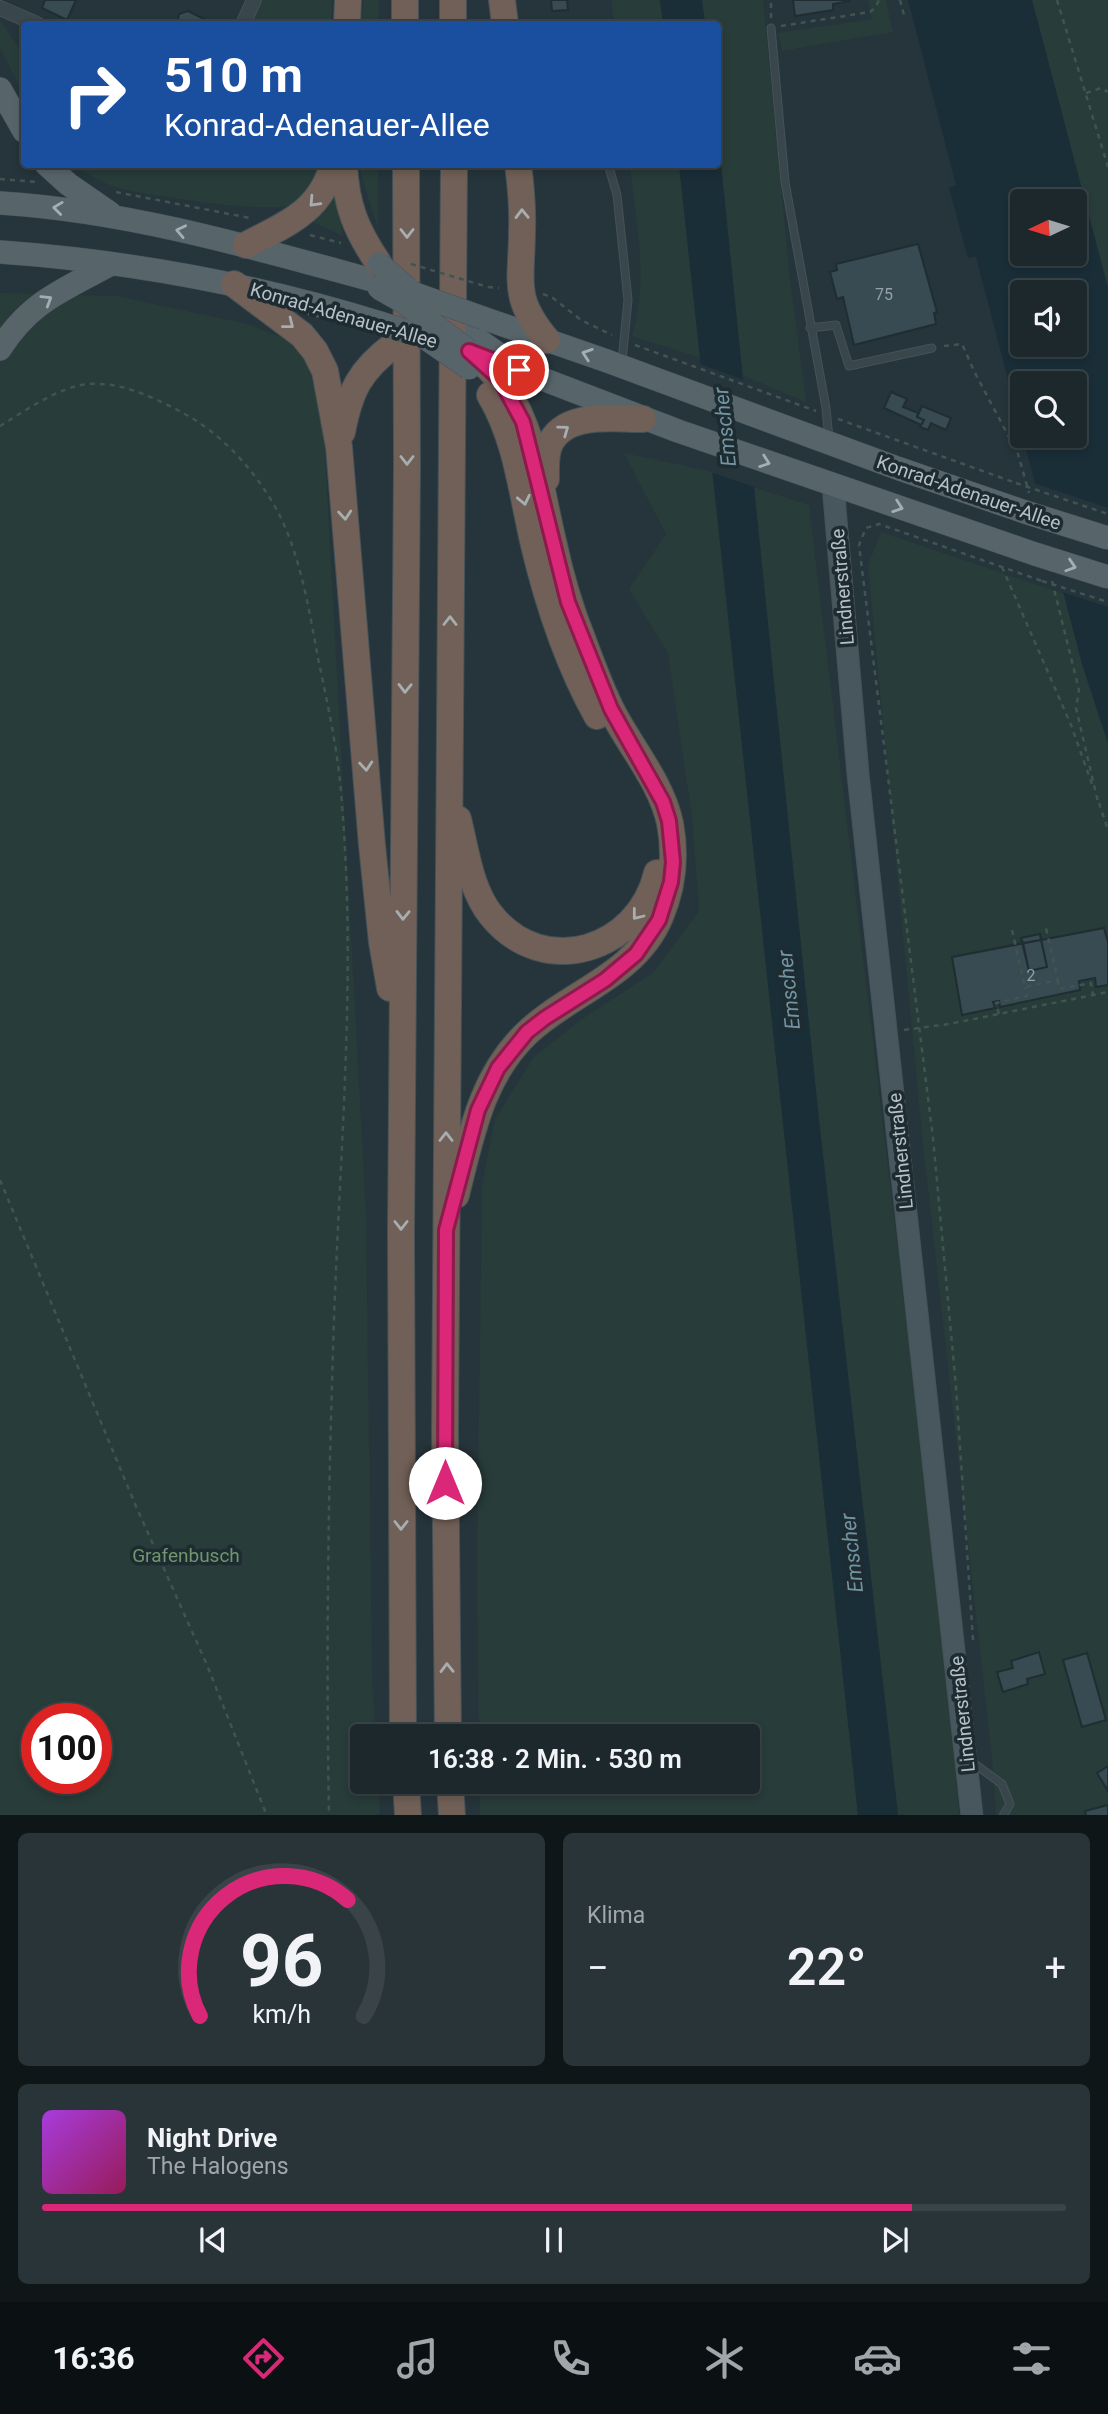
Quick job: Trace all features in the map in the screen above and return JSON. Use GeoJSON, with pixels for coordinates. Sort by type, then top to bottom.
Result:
{"type":"FeatureCollection","features":[{"type":"Feature","properties":{"kind":"highway"},"geometry":{"type":"LineString","coordinates":[[346,21],[348,0]]}},
{"type":"Feature","properties":{"kind":"highway"},"geometry":{"type":"LineString","coordinates":[[405,0],[405,21]]}},
{"type":"Feature","properties":{"kind":"highway"},"geometry":{"type":"LineString","coordinates":[[453,0],[453,21]]}},
{"type":"Feature","properties":{"kind":"highway"},"geometry":{"type":"LineString","coordinates":[[502,0],[505,21]]}},
{"type":"Feature","properties":{"kind":"highway"},"geometry":{"type":"LineString","coordinates":[[247,245],[292,221],[314,203],[323,192],[332,168]]}},
{"type":"Feature","properties":{"kind":"highway"},"geometry":{"type":"LineString","coordinates":[[344,168],[349,210],[373,273]]}},
{"type":"Feature","properties":{"kind":"highway"},"geometry":{"type":"LineString","coordinates":[[403,1724],[401,1058],[407,466],[406,168]]}},
{"type":"Feature","properties":{"kind":"highway"},"geometry":{"type":"LineString","coordinates":[[448,1724],[445,1430],[454,168]]}},
{"type":"Feature","properties":{"kind":"highway"},"geometry":{"type":"LineString","coordinates":[[518,168],[523,233],[520,290],[527,312],[547,340]]}},
{"type":"Feature","properties":{"kind":"highway"},"geometry":{"type":"LineString","coordinates":[[234,284],[289,323],[314,351],[325,370],[339,447],[382,942],[401,1058]]}},
{"type":"Feature","properties":{"kind":"highway"},"geometry":{"type":"LineString","coordinates":[[339,447],[352,391],[366,369],[446,341]]}},
{"type":"Feature","properties":{"kind":"highway"},"geometry":{"type":"LineString","coordinates":[[446,341],[487,390],[503,420],[542,579],[561,637],[587,698],[650,812],[657,842],[658,871],[641,911],[632,922],[608,940],[581,949],[566,951],[545,948],[511,934],[490,914],[476,888],[449,787]]}},
{"type":"Feature","properties":{"kind":"highway"},"geometry":{"type":"LineString","coordinates":[[446,341],[500,379],[523,422],[568,602],[611,709],[663,802],[673,842],[671,882],[659,920],[636,954],[605,980],[545,1018],[511,1049],[498,1068],[478,1110],[446,1230]]}},
{"type":"Feature","properties":{"kind":"highway"},"geometry":{"type":"LineString","coordinates":[[547,516],[546,457],[554,437],[573,423],[643,419]]}},
{"type":"Feature","properties":{"kind":"highway"},"geometry":{"type":"LineString","coordinates":[[407,1794],[408,1815]]}},
{"type":"Feature","properties":{"kind":"highway"},"geometry":{"type":"LineString","coordinates":[[451,1794],[452,1815]]}},
{"type":"Feature","properties":{"kind":"main road"},"geometry":{"type":"LineString","coordinates":[[0,89],[21,126]]}},
{"type":"Feature","properties":{"kind":"main road"},"geometry":{"type":"LineString","coordinates":[[50,168],[68,184],[115,217]]}},
{"type":"Feature","properties":{"kind":"main road","name":"Konrad-Adenauer-Allee"},"geometry":{"type":"LineString","coordinates":[[0,203],[115,217],[373,273],[409,290],[446,341]]}},
{"type":"Feature","properties":{"kind":"main road","name":"Konrad-Adenauer-Allee"},"geometry":{"type":"LineString","coordinates":[[0,252],[111,264],[234,284],[288,296],[446,341],[643,419],[1108,578]]}},
{"type":"Feature","properties":{"kind":"main road"},"geometry":{"type":"LineString","coordinates":[[0,349],[17,324],[41,303],[111,264]]}},
{"type":"Feature","properties":{"kind":"main road"},"geometry":{"type":"LineString","coordinates":[[373,273],[446,341]]}},
{"type":"Feature","properties":{"kind":"main road","name":"Konrad-Adenauer-Allee"},"geometry":{"type":"LineString","coordinates":[[446,341],[510,329],[547,340],[804,435],[1108,538]]}},
{"type":"Feature","properties":{"kind":"main road"},"geometry":{"type":"LineString","coordinates":[[830,444],[833,485]]}},
{"type":"Feature","properties":{"kind":"street"},"geometry":{"type":"LineString","coordinates":[[244,21],[254,0]]}},
{"type":"Feature","properties":{"kind":"street"},"geometry":{"type":"LineString","coordinates":[[0,8],[12,18],[24,21]]}},
{"type":"Feature","properties":{"kind":"street","name":"Lindnerstraße"},"geometry":{"type":"LineString","coordinates":[[833,485],[858,774],[972,1815]]}},
{"type":"Feature","properties":{"kind":"lane"},"geometry":{"type":"LineString","coordinates":[[771,28],[785,182],[830,444]]}},
{"type":"Feature","properties":{"kind":"lane"},"geometry":{"type":"LineString","coordinates":[[609,168],[617,195],[628,300],[621,366]]}},
{"type":"Feature","properties":{"kind":"lane"},"geometry":{"type":"LineString","coordinates":[[810,328],[836,325],[849,366],[932,348]]}},
{"type":"Feature","properties":{"kind":"lane"},"geometry":{"type":"LineString","coordinates":[[967,1759],[1002,1784],[1010,1804],[1003,1815]]}},
{"type":"Feature","properties":{"kind":"path"},"geometry":{"type":"LineString","coordinates":[[771,0],[771,28],[870,12],[879,0]]}},
{"type":"Feature","properties":{"kind":"path"},"geometry":{"type":"LineString","coordinates":[[900,0],[904,15]]}},
{"type":"Feature","properties":{"kind":"path"},"geometry":{"type":"LineString","coordinates":[[1057,0],[1108,167]]}},
{"type":"Feature","properties":{"kind":"path"},"geometry":{"type":"LineString","coordinates":[[1086,93],[1101,88],[1108,92]]}},
{"type":"Feature","properties":{"kind":"path"},"geometry":{"type":"LineString","coordinates":[[0,179],[68,184]]}},
{"type":"Feature","properties":{"kind":"path"},"geometry":{"type":"LineString","coordinates":[[112,191],[266,220],[373,273]]}},
{"type":"Feature","properties":{"kind":"path"},"geometry":{"type":"LineString","coordinates":[[410,264],[488,287],[539,293],[553,298],[581,320],[624,341],[803,406]]}},
{"type":"Feature","properties":{"kind":"path"},"geometry":{"type":"LineString","coordinates":[[0,426],[45,399],[77,386],[111,385],[132,390],[154,398],[193,419],[232,451],[277,511],[288,535],[310,617],[328,702],[342,803],[348,982],[329,1470],[329,1815]]}},
{"type":"Feature","properties":{"kind":"path"},"geometry":{"type":"LineString","coordinates":[[827,415],[1108,514]]}},
{"type":"Feature","properties":{"kind":"path"},"geometry":{"type":"LineString","coordinates":[[974,1648],[956,1387],[933,1138],[859,545],[866,528],[879,524],[1108,602]]}},
{"type":"Feature","properties":{"kind":"path"},"geometry":{"type":"LineString","coordinates":[[1002,567],[1071,725],[1108,830]]}},
{"type":"Feature","properties":{"kind":"path"},"geometry":{"type":"LineString","coordinates":[[1045,924],[1059,989],[1091,983],[1093,995]]}},
{"type":"Feature","properties":{"kind":"path"},"geometry":{"type":"LineString","coordinates":[[999,1014],[996,1003],[1027,996],[1012,930]]}},
{"type":"Feature","properties":{"kind":"path"},"geometry":{"type":"LineString","coordinates":[[1025,987],[1058,980]]}},
{"type":"Feature","properties":{"kind":"path"},"geometry":{"type":"LineString","coordinates":[[887,1033],[1108,992]]}},
{"type":"Feature","properties":{"kind":"path"},"geometry":{"type":"LineString","coordinates":[[0,1180],[135,1504],[207,1665],[267,1815]]}},
{"type":"Feature","properties":{"kind":"green space"},"geometry":{"type":"Polygon","coordinates":[[[263,0],[332,0],[331,21],[253,21],[263,0]]]}},
{"type":"Feature","properties":{"kind":"green space"},"geometry":{"type":"Polygon","coordinates":[[[363,0],[379,0],[378,21],[362,21],[363,0]]]}},
{"type":"Feature","properties":{"kind":"green space"},"geometry":{"type":"Polygon","coordinates":[[[611,0],[660,0],[663,21],[614,21],[611,0]]]}},
{"type":"Feature","properties":{"kind":"green space"},"geometry":{"type":"Polygon","coordinates":[[[702,0],[763,0],[789,270],[806,402],[742,375],[721,165],[721,21],[705,21],[702,0]]]}},
{"type":"Feature","properties":{"kind":"green space"},"geometry":{"type":"Polygon","coordinates":[[[868,0],[886,0],[893,32],[782,51],[778,33],[872,19],[868,0]]]}},
{"type":"Feature","properties":{"kind":"green space"},"geometry":{"type":"Polygon","coordinates":[[[1032,0],[1108,0],[1108,288],[1087,208],[1087,189],[1082,189],[1032,0]]]}},
{"type":"Feature","properties":{"kind":"green space"},"geometry":{"type":"Polygon","coordinates":[[[0,20],[21,52],[21,89],[0,48],[0,20]]]}},
{"type":"Feature","properties":{"kind":"green space"},"geometry":{"type":"Polygon","coordinates":[[[79,168],[318,168],[302,197],[293,204],[281,207],[239,206],[162,196],[127,190],[99,180],[79,168]]]}},
{"type":"Feature","properties":{"kind":"green space"},"geometry":{"type":"Polygon","coordinates":[[[361,168],[378,168],[378,229],[361,168]]]}},
{"type":"Feature","properties":{"kind":"green space"},"geometry":{"type":"Polygon","coordinates":[[[630,168],[679,168],[701,358],[632,336],[640,294],[638,229],[630,168]]]}},
{"type":"Feature","properties":{"kind":"green space"},"geometry":{"type":"Polygon","coordinates":[[[334,186],[343,236],[310,221],[334,186]]]}},
{"type":"Feature","properties":{"kind":"green space","name":"Grafenbusch"},"geometry":{"type":"Polygon","coordinates":[[[0,293],[116,296],[248,324],[302,346],[323,415],[366,1214],[372,1677],[375,1724],[350,1724],[350,1794],[379,1794],[380,1815],[0,1815],[0,293]]]}},
{"type":"Feature","properties":{"kind":"green space"},"geometry":{"type":"Polygon","coordinates":[[[624,453],[713,472],[858,1815],[480,1815],[480,1794],[760,1794],[760,1724],[479,1724],[477,1571],[482,1185],[495,1119],[534,1057],[582,1019],[654,972],[699,911],[692,817],[668,653],[629,589],[666,534],[624,453]]]}},
{"type":"Feature","properties":{"kind":"green space"},"geometry":{"type":"Polygon","coordinates":[[[753,487],[809,505],[944,1636],[959,1815],[898,1815],[818,1111],[753,487]]]}},
{"type":"Feature","properties":{"kind":"green space"},"geometry":{"type":"Polygon","coordinates":[[[881,532],[1064,594],[1082,664],[1108,743],[1108,1815],[996,1815],[992,1757],[922,1135],[868,565],[881,532]]]}},
{"type":"Feature","properties":{"kind":"water"},"geometry":{"type":"Polygon","coordinates":[[[660,0],[702,0],[705,21],[663,21],[660,0]]]}},
{"type":"Feature","properties":{"kind":"water"},"geometry":{"type":"Polygon","coordinates":[[[908,0],[1032,0],[1082,189],[1010,189],[1010,266],[1087,266],[1087,208],[1108,288],[1108,743],[1082,664],[1026,448],[1087,448],[1087,371],[1010,371],[1010,388],[976,257],[968,258],[949,188],[956,185],[908,0]]]}},
{"type":"Feature","properties":{"kind":"water","name":"Emscher"},"geometry":{"type":"Polygon","coordinates":[[[721,164],[818,1111],[898,1815],[858,1815],[679,168],[721,168],[721,164]]]}},
{"type":"Feature","properties":{"kind":"pier"},"geometry":{"type":"Polygon","coordinates":[[[698,363],[746,381],[757,488],[710,472],[698,363]]]}},
{"type":"Feature","properties":{"kind":"pier"},"geometry":{"type":"Polygon","coordinates":[[[1030,482],[1108,508],[1108,607],[1059,591],[1030,482]]]}},
{"type":"Feature","properties":{"kind":"building"},"geometry":{"type":"Polygon","coordinates":[[[45,0],[76,0],[67,20],[42,8],[45,0]]]}},
{"type":"Feature","properties":{"kind":"building"},"geometry":{"type":"Polygon","coordinates":[[[551,0],[567,0],[568,10],[552,11],[551,0]]]}},
{"type":"Feature","properties":{"kind":"building"},"geometry":{"type":"Polygon","coordinates":[[[793,0],[850,1],[833,4],[833,10],[795,16],[793,0]]]}},
{"type":"Feature","properties":{"kind":"building"},"geometry":{"type":"Polygon","coordinates":[[[188,11],[206,20],[178,21],[179,14],[188,11]]]}},
{"type":"Feature","properties":{"kind":"building"},"geometry":{"type":"Polygon","coordinates":[[[918,244],[937,312],[934,313],[936,324],[854,345],[843,297],[837,299],[830,272],[837,270],[836,264],[918,244]]]}},
{"type":"Feature","properties":{"kind":"building"},"geometry":{"type":"Polygon","coordinates":[[[891,392],[907,399],[903,407],[918,413],[917,417],[924,420],[921,425],[884,408],[891,392]]]}},
{"type":"Feature","properties":{"kind":"building"},"geometry":{"type":"Polygon","coordinates":[[[922,406],[951,418],[946,430],[931,423],[928,430],[920,427],[924,420],[917,417],[922,406]]]}},
{"type":"Feature","properties":{"kind":"building"},"geometry":{"type":"Polygon","coordinates":[[[1104,928],[1108,942],[1108,985],[1096,987],[1095,978],[1079,981],[1080,990],[1000,1007],[999,1001],[993,1002],[995,1008],[962,1015],[952,957],[1023,943],[1029,971],[1047,967],[1041,940],[1104,928]]]}},
{"type":"Feature","properties":{"kind":"building"},"geometry":{"type":"Polygon","coordinates":[[[1104,928],[1108,942],[1108,985],[1096,987],[1095,978],[1079,981],[1080,990],[1000,1007],[999,1001],[993,1002],[995,1008],[962,1015],[952,957],[1104,928]]]}},
{"type":"Feature","properties":{"kind":"building"},"geometry":{"type":"Polygon","coordinates":[[[1040,934],[1041,940],[1023,943],[1021,938],[1040,934]]]}},
{"type":"Feature","properties":{"kind":"building"},"geometry":{"type":"Polygon","coordinates":[[[1040,934],[1047,967],[1029,971],[1021,938],[1040,934]]]}},
{"type":"Feature","properties":{"kind":"building"},"geometry":{"type":"Polygon","coordinates":[[[1039,1652],[1045,1674],[1027,1679],[1028,1684],[1003,1692],[997,1672],[1013,1668],[1011,1661],[1039,1652]]]}},
{"type":"Feature","properties":{"kind":"building"},"geometry":{"type":"Polygon","coordinates":[[[1087,1653],[1106,1720],[1082,1727],[1063,1660],[1087,1653]]]}},
{"type":"Feature","properties":{"kind":"building"},"geometry":{"type":"Polygon","coordinates":[[[1108,1766],[1108,1791],[1097,1773],[1108,1766]]]}},
{"type":"Feature","properties":{"kind":"building"},"geometry":{"type":"Polygon","coordinates":[[[1108,1805],[1108,1815],[1086,1815],[1085,1811],[1108,1805]]]}},
{"type":"Feature","properties":{"kind":"route"},"geometry":{"type":"LineString","coordinates":[[445,1483],[446,1230],[486,1088],[511,1049],[527,1032],[605,980],[636,954],[659,920],[671,882],[673,862],[673,842],[663,802],[611,709],[568,602],[523,422],[500,379],[469,351],[519,370]]}}]}
